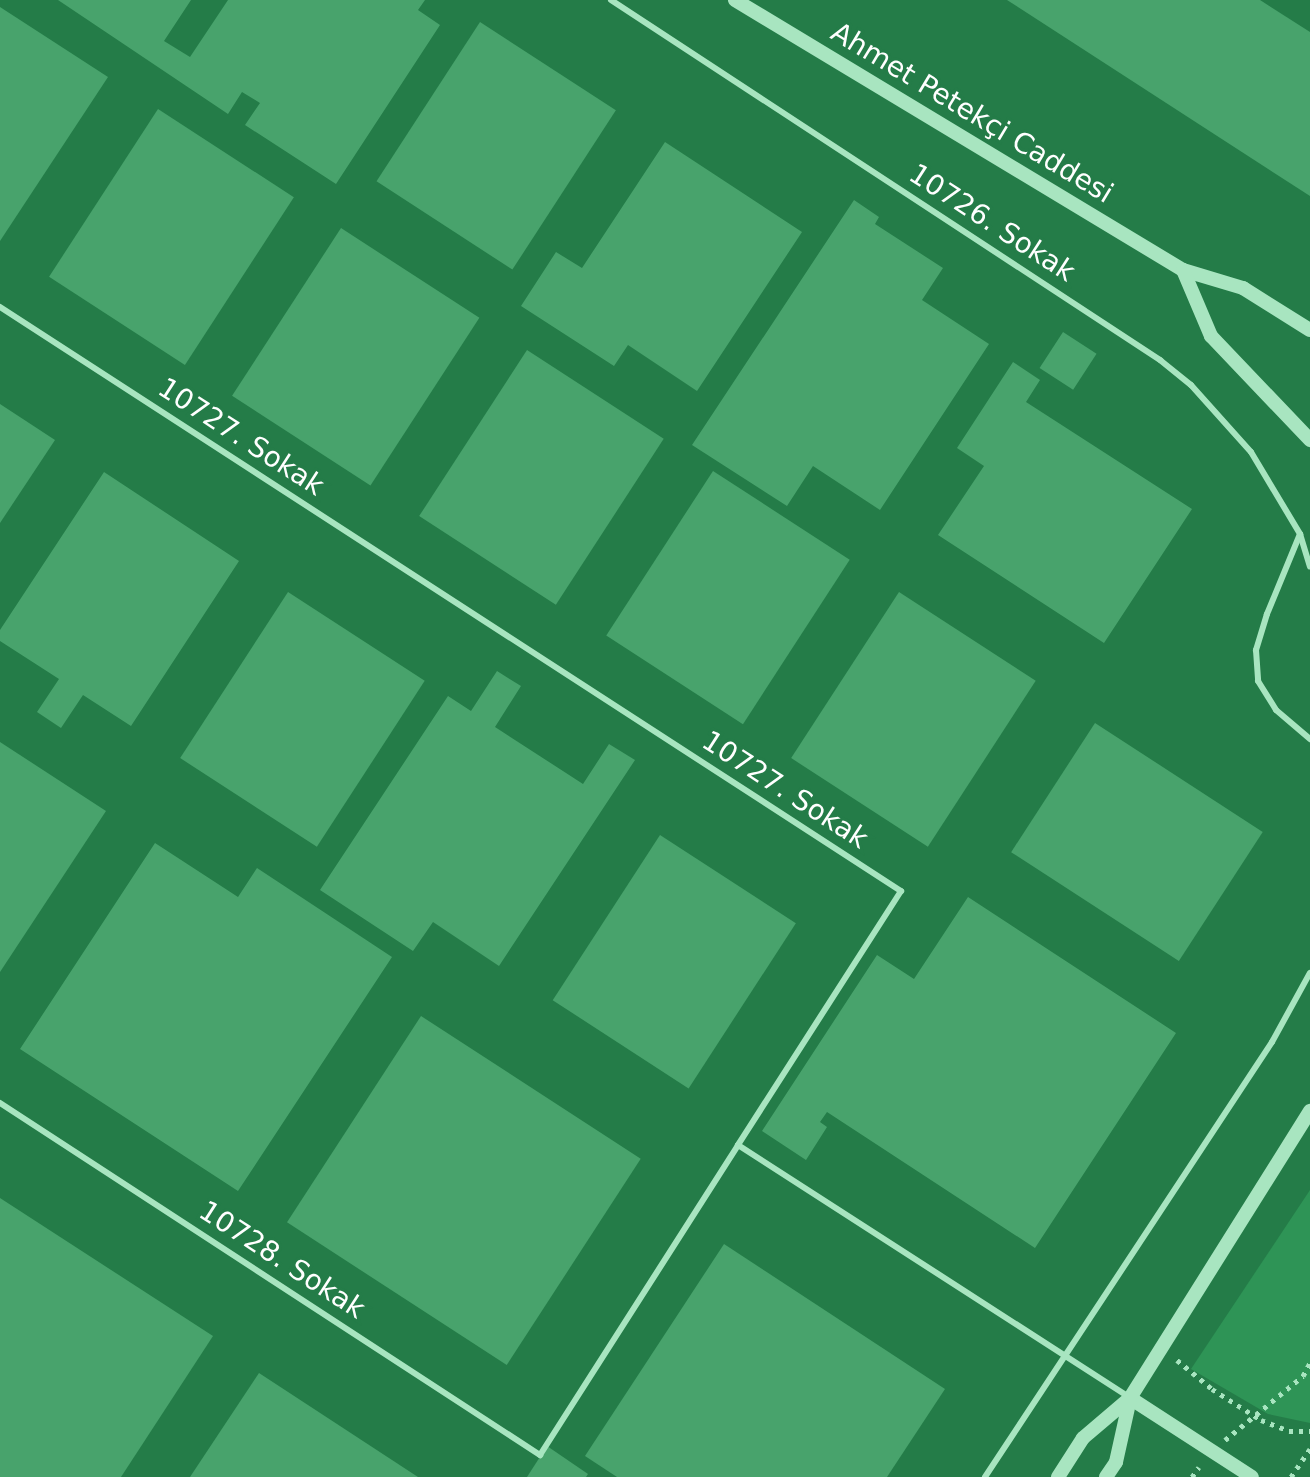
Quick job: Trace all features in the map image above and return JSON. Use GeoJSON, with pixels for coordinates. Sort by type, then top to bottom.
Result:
{"type":"FeatureCollection","features":[{"type":"Feature","properties":{"kind":"street","name":"Ahmet Petekçi Caddesi"},"geometry":{"type":"LineString","coordinates":[[735,0],[1183,270],[1243,288],[1310,330]]}},
{"type":"Feature","properties":{"kind":"street"},"geometry":{"type":"LineString","coordinates":[[1183,270],[1211,336],[1310,440]]}},
{"type":"Feature","properties":{"kind":"street"},"geometry":{"type":"LineString","coordinates":[[1058,1477],[1083,1438],[1130,1398],[1310,1111]]}},
{"type":"Feature","properties":{"kind":"street"},"geometry":{"type":"LineString","coordinates":[[1130,1398],[1252,1477]]}},
{"type":"Feature","properties":{"kind":"street"},"geometry":{"type":"LineString","coordinates":[[1106,1477],[1116,1462],[1130,1398]]}},
{"type":"Feature","properties":{"kind":"lane","name":"10726. Sokak"},"geometry":{"type":"LineString","coordinates":[[611,0],[1160,360],[1191,385],[1242,441],[1300,534],[1310,566]]}},
{"type":"Feature","properties":{"kind":"lane","name":"10727. Sokak"},"geometry":{"type":"LineString","coordinates":[[0,307],[901,891],[738,1145]]}},
{"type":"Feature","properties":{"kind":"lane"},"geometry":{"type":"LineString","coordinates":[[1300,534],[1267,614],[1256,650],[1258,681],[1276,710],[1310,739]]}},
{"type":"Feature","properties":{"kind":"lane"},"geometry":{"type":"LineString","coordinates":[[985,1477],[1272,1042],[1310,973]]}},
{"type":"Feature","properties":{"kind":"lane","name":"10728. Sokak"},"geometry":{"type":"LineString","coordinates":[[0,1103],[540,1455],[738,1145]]}},
{"type":"Feature","properties":{"kind":"lane"},"geometry":{"type":"LineString","coordinates":[[738,1145],[1130,1398]]}},
{"type":"Feature","properties":{"kind":"path"},"geometry":{"type":"LineString","coordinates":[[1162,1347],[1212,1389],[1254,1416],[1289,1431],[1310,1431]]}},
{"type":"Feature","properties":{"kind":"path"},"geometry":{"type":"LineString","coordinates":[[1212,1451],[1303,1376],[1310,1363]]}},
{"type":"Feature","properties":{"kind":"path"},"geometry":{"type":"LineString","coordinates":[[1291,1477],[1310,1449]]}},
{"type":"Feature","properties":{"kind":"green space"},"geometry":{"type":"Polygon","coordinates":[[[1310,1190],[1310,1423],[1268,1414],[1191,1369],[1310,1190]]]}},
{"type":"Feature","properties":{"kind":"building"},"geometry":{"type":"Polygon","coordinates":[[[58,0],[191,0],[164,41],[190,57],[228,0],[425,0],[418,10],[440,25],[336,184],[245,125],[260,103],[242,92],[228,114],[58,0]]]}},
{"type":"Feature","properties":{"kind":"building"},"geometry":{"type":"Polygon","coordinates":[[[1007,0],[1260,0],[1310,32],[1310,196],[1007,0]]]}},
{"type":"Feature","properties":{"kind":"building"},"geometry":{"type":"Polygon","coordinates":[[[0,7],[108,77],[0,241],[0,7]]]}},
{"type":"Feature","properties":{"kind":"building"},"geometry":{"type":"Polygon","coordinates":[[[480,22],[616,110],[512,270],[377,181],[480,22]]]}},
{"type":"Feature","properties":{"kind":"building"},"geometry":{"type":"Polygon","coordinates":[[[158,109],[294,197],[185,365],[49,277],[158,109]]]}},
{"type":"Feature","properties":{"kind":"building"},"geometry":{"type":"Polygon","coordinates":[[[665,142],[802,232],[697,391],[628,345],[614,366],[521,306],[556,252],[582,268],[665,142]]]}},
{"type":"Feature","properties":{"kind":"building"},"geometry":{"type":"Polygon","coordinates":[[[854,200],[879,217],[875,224],[943,268],[922,300],[989,344],[880,510],[813,466],[787,506],[692,445],[854,200]]]}},
{"type":"Feature","properties":{"kind":"building"},"geometry":{"type":"Polygon","coordinates":[[[341,228],[479,318],[370,486],[232,396],[341,228]]]}},
{"type":"Feature","properties":{"kind":"building"},"geometry":{"type":"Polygon","coordinates":[[[1063,332],[1097,354],[1073,390],[1040,368],[1063,332]]]}},
{"type":"Feature","properties":{"kind":"building"},"geometry":{"type":"Polygon","coordinates":[[[527,350],[664,439],[556,605],[419,516],[527,350]]]}},
{"type":"Feature","properties":{"kind":"building"},"geometry":{"type":"Polygon","coordinates":[[[1013,362],[1040,380],[1026,402],[1192,509],[1104,643],[938,535],[984,466],[957,448],[1013,362]]]}},
{"type":"Feature","properties":{"kind":"building"},"geometry":{"type":"Polygon","coordinates":[[[0,404],[55,440],[0,523],[0,404]]]}},
{"type":"Feature","properties":{"kind":"building"},"geometry":{"type":"Polygon","coordinates":[[[713,471],[850,560],[743,724],[606,635],[713,471]]]}},
{"type":"Feature","properties":{"kind":"building"},"geometry":{"type":"Polygon","coordinates":[[[104,472],[239,561],[131,726],[83,695],[61,728],[37,712],[59,679],[0,641],[0,630],[104,472]]]}},
{"type":"Feature","properties":{"kind":"building"},"geometry":{"type":"Polygon","coordinates":[[[288,592],[425,681],[317,847],[180,758],[288,592]]]}},
{"type":"Feature","properties":{"kind":"building"},"geometry":{"type":"Polygon","coordinates":[[[899,592],[1036,681],[928,847],[791,758],[899,592]]]}},
{"type":"Feature","properties":{"kind":"building"},"geometry":{"type":"Polygon","coordinates":[[[497,671],[521,686],[495,727],[583,784],[609,744],[635,760],[499,966],[433,922],[413,951],[320,890],[448,696],[471,711],[497,671]]]}},
{"type":"Feature","properties":{"kind":"building"},"geometry":{"type":"Polygon","coordinates":[[[1095,723],[1263,832],[1179,961],[1011,852],[1095,723]]]}},
{"type":"Feature","properties":{"kind":"building"},"geometry":{"type":"Polygon","coordinates":[[[0,742],[106,811],[0,972],[0,742]]]}},
{"type":"Feature","properties":{"kind":"building"},"geometry":{"type":"Polygon","coordinates":[[[660,835],[796,923],[689,1088],[553,1000],[660,835]]]}},
{"type":"Feature","properties":{"kind":"building"},"geometry":{"type":"Polygon","coordinates":[[[155,843],[238,897],[257,868],[392,957],[238,1191],[20,1049],[155,843]]]}},
{"type":"Feature","properties":{"kind":"building"},"geometry":{"type":"Polygon","coordinates":[[[968,897],[1176,1033],[1035,1248],[827,1112],[820,1122],[827,1127],[806,1160],[762,1131],[877,955],[914,979],[968,897]]]}},
{"type":"Feature","properties":{"kind":"building"},"geometry":{"type":"Polygon","coordinates":[[[421,1016],[641,1159],[507,1365],[287,1222],[421,1016]]]}},
{"type":"Feature","properties":{"kind":"building"},"geometry":{"type":"Polygon","coordinates":[[[0,1198],[213,1336],[121,1477],[0,1477],[0,1198]]]}},
{"type":"Feature","properties":{"kind":"building"},"geometry":{"type":"Polygon","coordinates":[[[724,1244],[945,1389],[887,1477],[617,1477],[585,1456],[724,1244]]]}},
{"type":"Feature","properties":{"kind":"building"},"geometry":{"type":"Polygon","coordinates":[[[259,1373],[418,1477],[190,1477],[259,1373]]]}},
{"type":"Feature","properties":{"kind":"building"},"geometry":{"type":"Polygon","coordinates":[[[547,1446],[588,1474],[586,1477],[527,1477],[547,1446]]]}}]}
